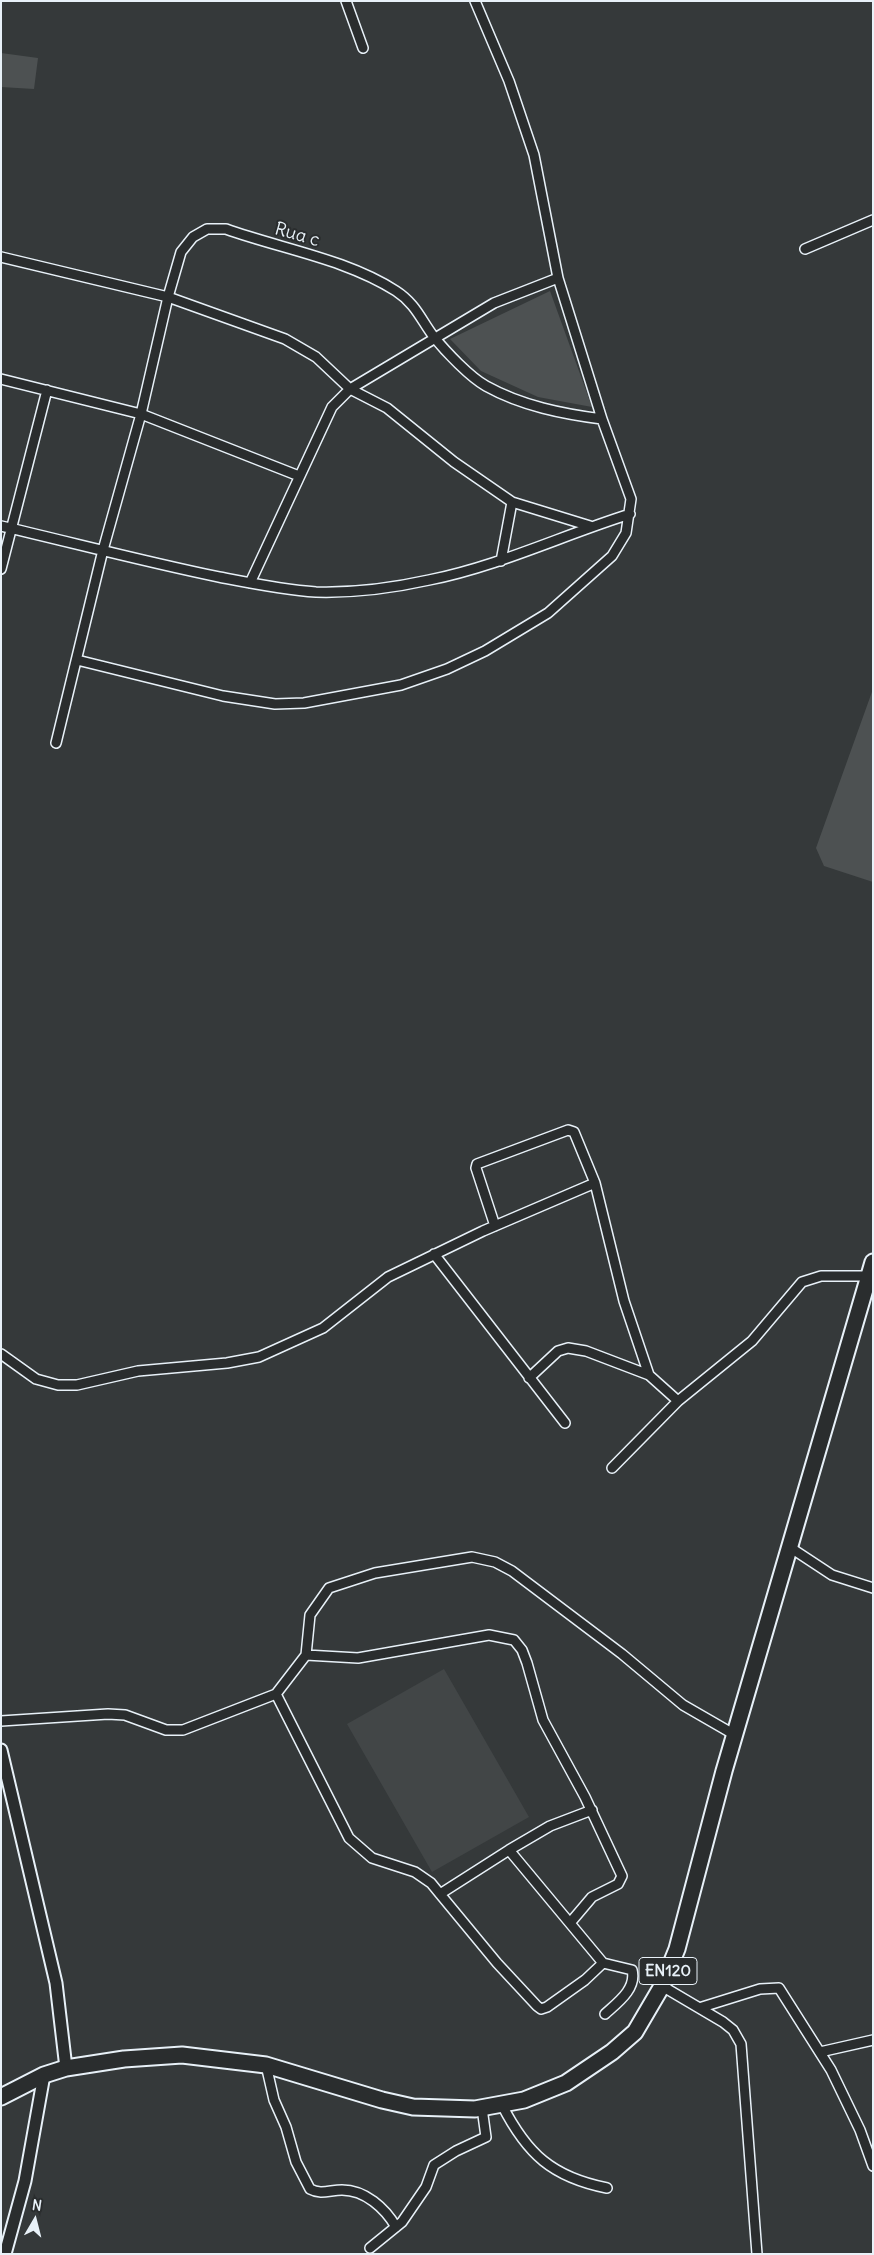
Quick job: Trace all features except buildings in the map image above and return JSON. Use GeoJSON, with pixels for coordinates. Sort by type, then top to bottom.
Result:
{"type":"FeatureCollection","features":[{"type":"Feature","properties":{"kind":"highway","name":"EN120"},"geometry":{"type":"LineString","coordinates":[[1,2097],[44,2075],[66,2068],[124,2059],[182,2055],[266,2065],[382,2100],[413,2107],[482,2108],[502,2105],[550,2091],[566,2083],[612,2052],[635,2032],[662,1986],[677,1949],[735,1735],[873,1262]]}},
{"type":"Feature","properties":{"kind":"street"},"geometry":{"type":"LineString","coordinates":[[346,1],[363,48]]}},
{"type":"Feature","properties":{"kind":"street"},"geometry":{"type":"LineString","coordinates":[[77,660],[213,694],[275,704],[304,703],[401,685],[446,669],[485,651],[548,613],[612,556],[626,533],[632,499],[602,419],[558,278],[534,155],[509,81],[475,1]]}},
{"type":"Feature","properties":{"kind":"street"},"geometry":{"type":"LineString","coordinates":[[805,249],[873,220]]}},
{"type":"Feature","properties":{"kind":"street","name":"Rua c"},"geometry":{"type":"LineString","coordinates":[[56,743],[103,550],[141,414],[168,297],[181,252],[193,237],[207,228],[226,229],[342,265],[396,291],[418,310],[434,337],[458,362],[486,386],[532,405],[569,415],[602,419]]}},
{"type":"Feature","properties":{"kind":"street"},"geometry":{"type":"LineString","coordinates":[[1,257],[168,297],[285,339],[316,357],[350,389],[386,408],[454,462],[512,502],[590,526]]}},
{"type":"Feature","properties":{"kind":"street"},"geometry":{"type":"LineString","coordinates":[[250,583],[332,407],[350,389],[434,337],[494,303],[558,278]]}},
{"type":"Feature","properties":{"kind":"street"},"geometry":{"type":"LineString","coordinates":[[1,379],[141,414],[299,476]]}},
{"type":"Feature","properties":{"kind":"street"},"geometry":{"type":"LineString","coordinates":[[1,570],[47,390]]}},
{"type":"Feature","properties":{"kind":"street"},"geometry":{"type":"LineString","coordinates":[[501,561],[512,502]]}},
{"type":"Feature","properties":{"kind":"street"},"geometry":{"type":"LineString","coordinates":[[1,526],[176,568],[250,583],[316,592],[376,588],[429,580],[501,561],[590,526],[630,514]]}},
{"type":"Feature","properties":{"kind":"street"},"geometry":{"type":"LineString","coordinates":[[495,1226],[476,1168],[477,1164],[568,1130],[578,1136],[595,1183],[624,1301],[649,1375]]}},
{"type":"Feature","properties":{"kind":"street"},"geometry":{"type":"LineString","coordinates":[[1,1354],[36,1379],[58,1385],[77,1385],[138,1371],[227,1363],[259,1357],[323,1328],[388,1277],[495,1226],[595,1183]]}},
{"type":"Feature","properties":{"kind":"street"},"geometry":{"type":"LineString","coordinates":[[434,1254],[565,1422]]}},
{"type":"Feature","properties":{"kind":"street"},"geometry":{"type":"LineString","coordinates":[[612,1468],[678,1401],[752,1340],[802,1282],[821,1276],[868,1276]]}},
{"type":"Feature","properties":{"kind":"street"},"geometry":{"type":"LineString","coordinates":[[529,1378],[558,1351],[568,1348],[586,1352],[649,1375],[678,1401]]}},
{"type":"Feature","properties":{"kind":"street"},"geometry":{"type":"LineString","coordinates":[[790,1548],[832,1575],[873,1588]]}},
{"type":"Feature","properties":{"kind":"street"},"geometry":{"type":"LineString","coordinates":[[1,1721],[108,1714],[125,1715],[175,1732],[276,1694],[306,1655],[310,1615],[329,1588],[375,1573],[472,1557],[495,1562],[512,1571],[622,1654],[683,1705],[735,1735]]}},
{"type":"Feature","properties":{"kind":"street"},"geometry":{"type":"LineString","coordinates":[[306,1655],[358,1658],[490,1634],[514,1640],[522,1650],[527,1663],[543,1720],[592,1810],[622,1878],[618,1884],[592,1897],[570,1923]]}},
{"type":"Feature","properties":{"kind":"street"},"geometry":{"type":"LineString","coordinates":[[276,1694],[304,1754],[349,1838],[372,1858],[415,1872],[431,1883],[497,1963],[541,2009],[547,2007],[585,1980],[602,1963]]}},
{"type":"Feature","properties":{"kind":"street"},"geometry":{"type":"LineString","coordinates":[[1,1750],[56,1984],[66,2068]]}},
{"type":"Feature","properties":{"kind":"street"},"geometry":{"type":"LineString","coordinates":[[440,1894],[550,1826],[592,1810]]}},
{"type":"Feature","properties":{"kind":"street"},"geometry":{"type":"LineString","coordinates":[[509,1850],[602,1963],[632,1970],[631,1986],[625,1995],[605,2014]]}},
{"type":"Feature","properties":{"kind":"street"},"geometry":{"type":"LineString","coordinates":[[662,1986],[733,2030],[741,2044],[756,2254]]}},
{"type":"Feature","properties":{"kind":"street"},"geometry":{"type":"LineString","coordinates":[[699,2008],[760,1989],[779,1988],[820,2052],[860,2130],[873,2166]]}},
{"type":"Feature","properties":{"kind":"street"},"geometry":{"type":"LineString","coordinates":[[820,2052],[873,2040]]}},
{"type":"Feature","properties":{"kind":"street"},"geometry":{"type":"LineString","coordinates":[[266,2065],[274,2100],[286,2127],[296,2162],[310,2189],[322,2192],[342,2190],[366,2196],[388,2213],[396,2226]]}},
{"type":"Feature","properties":{"kind":"street"},"geometry":{"type":"LineString","coordinates":[[4,2254],[26,2181],[44,2075]]}},
{"type":"Feature","properties":{"kind":"street"},"geometry":{"type":"LineString","coordinates":[[502,2105],[514,2128],[532,2153],[582,2182],[607,2188]]}},
{"type":"Feature","properties":{"kind":"street"},"geometry":{"type":"LineString","coordinates":[[370,2248],[402,2222],[426,2188],[434,2165],[456,2151],[486,2137],[482,2108]]}},
{"type":"Feature","properties":{"kind":"shaded area"},"geometry":{"type":"Polygon","coordinates":[[[1,53],[38,58],[34,89],[1,87],[1,53]]]}},
{"type":"Feature","properties":{"kind":"shaded area"},"geometry":{"type":"Polygon","coordinates":[[[550,291],[592,407],[538,397],[481,371],[450,339],[550,291]]]}},
{"type":"Feature","properties":{"kind":"shaded area"},"geometry":{"type":"Polygon","coordinates":[[[873,689],[873,882],[824,866],[816,848],[873,689]]]}},
{"type":"Feature","properties":{"kind":"shaded area"},"geometry":{"type":"Polygon","coordinates":[[[444,1669],[529,1817],[432,1872],[347,1724],[444,1669]]]}}]}
